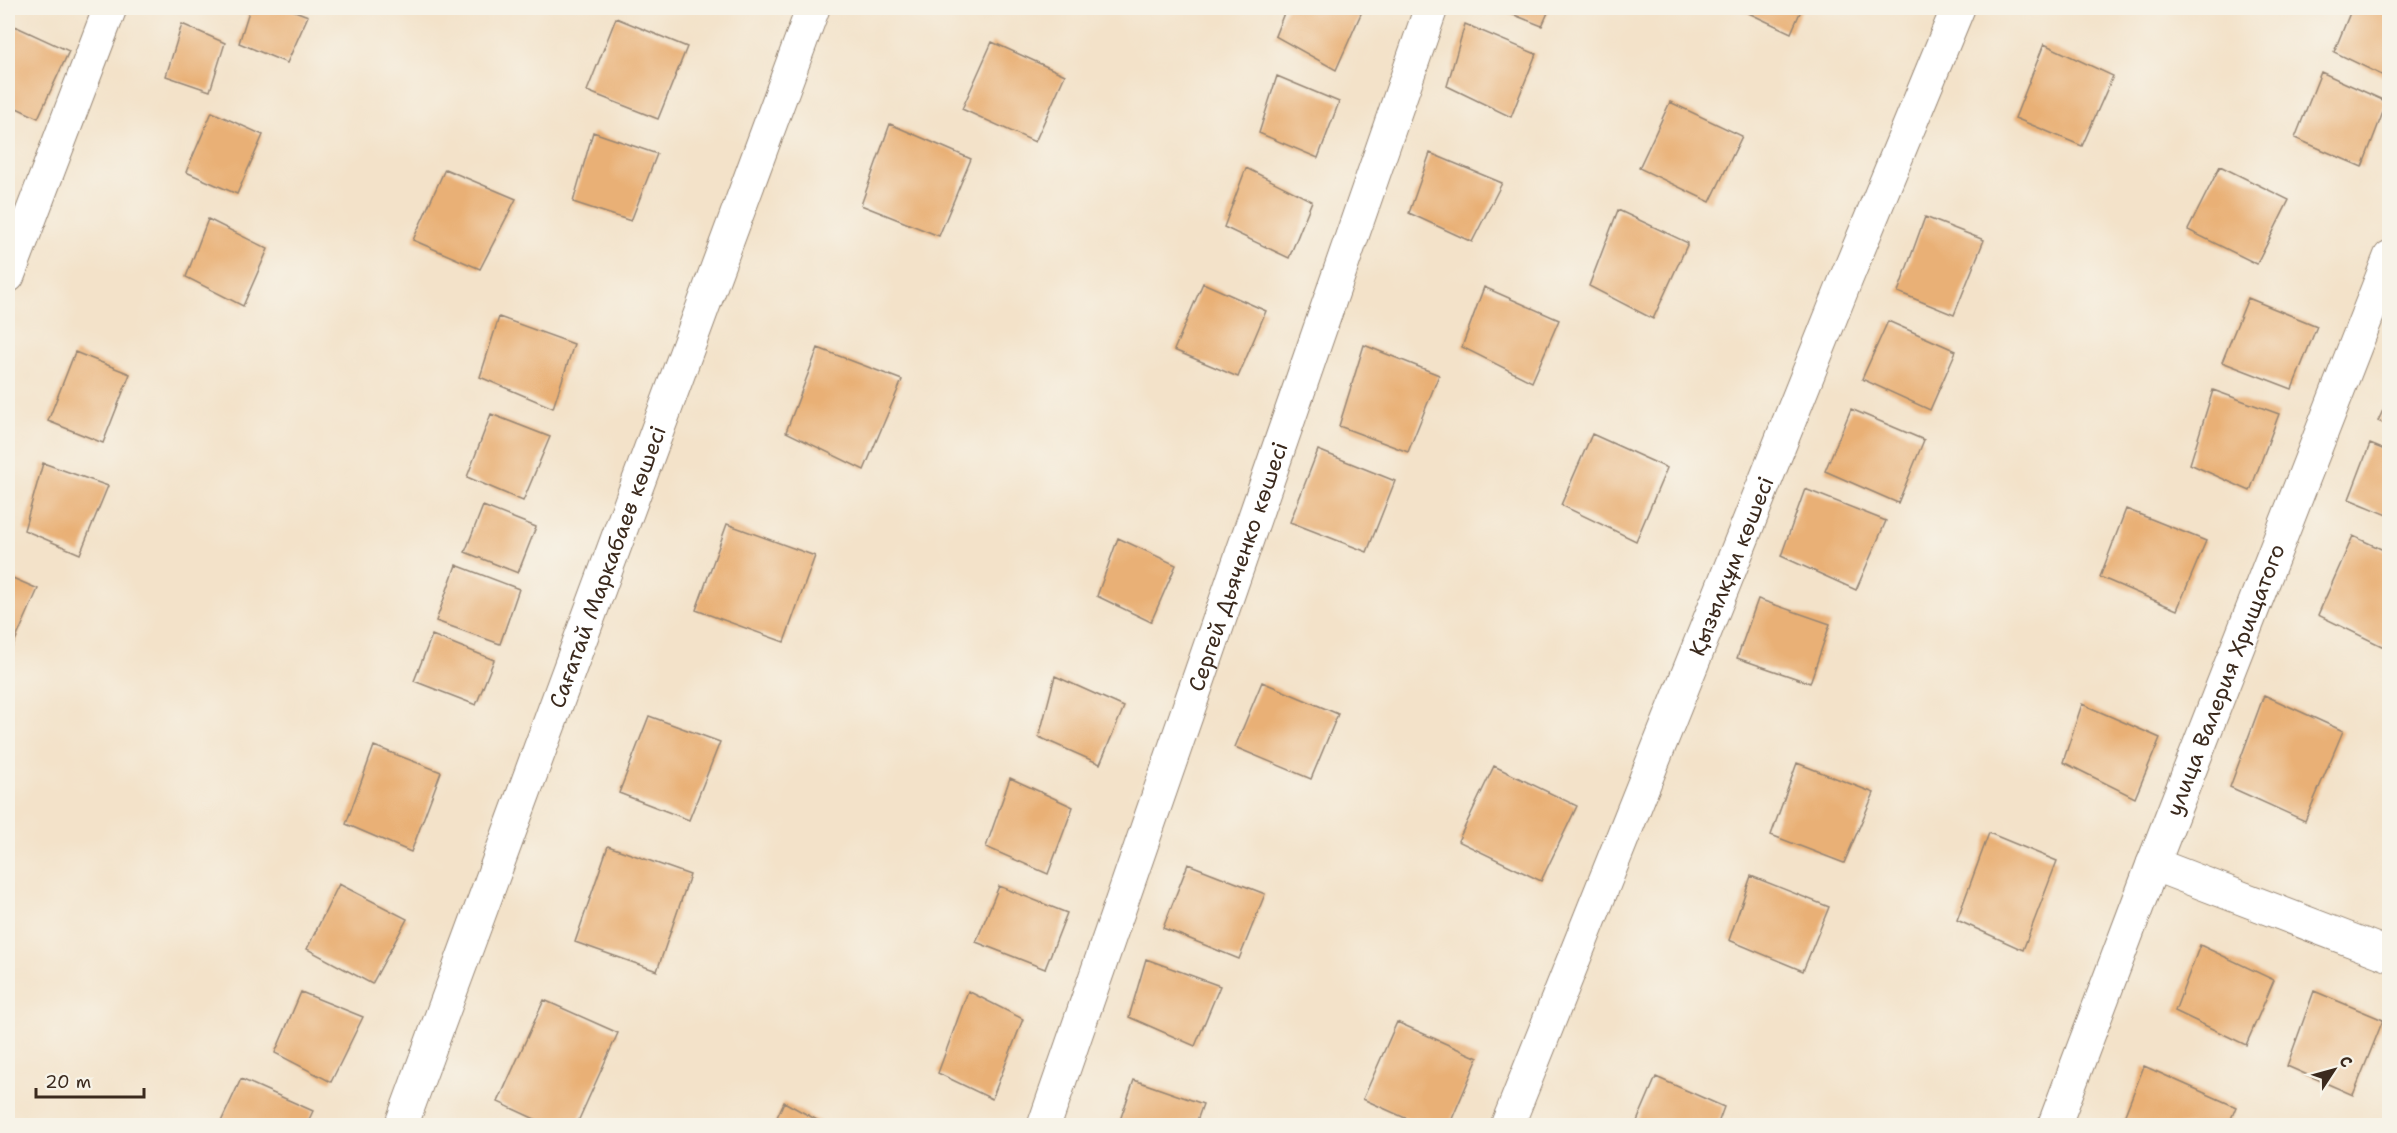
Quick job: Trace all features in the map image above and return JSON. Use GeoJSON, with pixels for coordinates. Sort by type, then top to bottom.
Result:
{"type":"FeatureCollection","features":[{"type":"Feature","properties":{"kind":"street"},"geometry":{"type":"LineString","coordinates":[[8,276],[110,8]]}},
{"type":"Feature","properties":{"kind":"street","name":"Сағатай Маркабаев көшесі"},"geometry":{"type":"LineString","coordinates":[[401,1125],[813,8]]}},
{"type":"Feature","properties":{"kind":"street","name":"Сергей Дьяченко көшесі"},"geometry":{"type":"LineString","coordinates":[[1044,1125],[1431,8]]}},
{"type":"Feature","properties":{"kind":"street","name":"Қызылқұм көшесі"},"geometry":{"type":"LineString","coordinates":[[1507,1125],[1837,301],[1958,8]]}},
{"type":"Feature","properties":{"kind":"street","name":"улица Валерия Хрищатого"},"geometry":{"type":"LineString","coordinates":[[2054,1125],[2153,864],[2390,257]]}},
{"type":"Feature","properties":{"kind":"street"},"geometry":{"type":"LineString","coordinates":[[2153,864],[2390,955]]}},
{"type":"Feature","properties":{"kind":"building"},"geometry":{"type":"Polygon","coordinates":[[[250,8],[287,8],[308,16],[287,63],[239,43],[250,8]]]}},
{"type":"Feature","properties":{"kind":"building"},"geometry":{"type":"Polygon","coordinates":[[[1286,8],[1363,9],[1336,70],[1275,36],[1286,8]]]}},
{"type":"Feature","properties":{"kind":"building"},"geometry":{"type":"Polygon","coordinates":[[[1497,8],[1550,8],[1542,26],[1497,8]]]}},
{"type":"Feature","properties":{"kind":"building"},"geometry":{"type":"Polygon","coordinates":[[[1738,8],[1802,8],[1791,33],[1738,8]]]}},
{"type":"Feature","properties":{"kind":"building"},"geometry":{"type":"Polygon","coordinates":[[[2352,8],[2378,8],[2390,12],[2390,79],[2334,52],[2352,8]]]}},
{"type":"Feature","properties":{"kind":"building"},"geometry":{"type":"Polygon","coordinates":[[[616,18],[687,47],[658,119],[587,91],[616,18]]]}},
{"type":"Feature","properties":{"kind":"building"},"geometry":{"type":"Polygon","coordinates":[[[8,23],[69,51],[38,118],[8,104],[8,23]]]}},
{"type":"Feature","properties":{"kind":"building"},"geometry":{"type":"Polygon","coordinates":[[[182,24],[225,43],[210,91],[166,76],[182,24]]]}},
{"type":"Feature","properties":{"kind":"building"},"geometry":{"type":"Polygon","coordinates":[[[1465,24],[1536,54],[1511,117],[1447,86],[1465,24]]]}},
{"type":"Feature","properties":{"kind":"building"},"geometry":{"type":"Polygon","coordinates":[[[992,42],[1065,75],[1035,142],[962,109],[992,42]]]}},
{"type":"Feature","properties":{"kind":"building"},"geometry":{"type":"Polygon","coordinates":[[[2044,44],[2113,76],[2082,146],[2015,118],[2044,44]]]}},
{"type":"Feature","properties":{"kind":"building"},"geometry":{"type":"Polygon","coordinates":[[[2321,72],[2387,102],[2362,167],[2295,138],[2321,72]]]}},
{"type":"Feature","properties":{"kind":"building"},"geometry":{"type":"Polygon","coordinates":[[[1277,76],[1339,102],[1318,158],[1259,133],[1277,76]]]}},
{"type":"Feature","properties":{"kind":"building"},"geometry":{"type":"Polygon","coordinates":[[[1670,102],[1742,136],[1710,202],[1639,168],[1670,102]]]}},
{"type":"Feature","properties":{"kind":"building"},"geometry":{"type":"Polygon","coordinates":[[[212,112],[263,135],[237,194],[186,172],[212,112]]]}},
{"type":"Feature","properties":{"kind":"building"},"geometry":{"type":"Polygon","coordinates":[[[890,124],[971,159],[939,236],[861,205],[890,124]]]}},
{"type":"Feature","properties":{"kind":"building"},"geometry":{"type":"Polygon","coordinates":[[[593,132],[657,154],[631,221],[573,202],[593,132]]]}},
{"type":"Feature","properties":{"kind":"building"},"geometry":{"type":"Polygon","coordinates":[[[1430,153],[1502,183],[1472,242],[1409,213],[1430,153]]]}},
{"type":"Feature","properties":{"kind":"building"},"geometry":{"type":"Polygon","coordinates":[[[2220,166],[2289,200],[2257,264],[2188,230],[2220,166]]]}},
{"type":"Feature","properties":{"kind":"building"},"geometry":{"type":"Polygon","coordinates":[[[1246,168],[1312,201],[1289,258],[1224,227],[1246,168]]]}},
{"type":"Feature","properties":{"kind":"building"},"geometry":{"type":"Polygon","coordinates":[[[445,169],[516,199],[480,269],[413,240],[445,169]]]}},
{"type":"Feature","properties":{"kind":"building"},"geometry":{"type":"Polygon","coordinates":[[[1618,210],[1688,243],[1653,319],[1589,286],[1618,210]]]}},
{"type":"Feature","properties":{"kind":"building"},"geometry":{"type":"Polygon","coordinates":[[[1925,217],[1984,240],[1954,315],[1898,292],[1925,217]]]}},
{"type":"Feature","properties":{"kind":"building"},"geometry":{"type":"Polygon","coordinates":[[[208,219],[268,249],[243,306],[186,277],[208,219]]]}},
{"type":"Feature","properties":{"kind":"building"},"geometry":{"type":"Polygon","coordinates":[[[1203,283],[1266,311],[1238,377],[1174,350],[1203,283]]]}},
{"type":"Feature","properties":{"kind":"building"},"geometry":{"type":"Polygon","coordinates":[[[1484,287],[1559,320],[1532,382],[1462,347],[1484,287]]]}},
{"type":"Feature","properties":{"kind":"building"},"geometry":{"type":"Polygon","coordinates":[[[2248,298],[2317,326],[2292,389],[2222,362],[2248,298]]]}},
{"type":"Feature","properties":{"kind":"building"},"geometry":{"type":"Polygon","coordinates":[[[499,317],[574,344],[553,408],[480,377],[499,317]]]}},
{"type":"Feature","properties":{"kind":"building"},"geometry":{"type":"Polygon","coordinates":[[[1888,321],[1956,351],[1930,410],[1862,379],[1888,321]]]}},
{"type":"Feature","properties":{"kind":"building"},"geometry":{"type":"Polygon","coordinates":[[[1364,345],[1439,375],[1408,452],[1339,426],[1364,345]]]}},
{"type":"Feature","properties":{"kind":"building"},"geometry":{"type":"Polygon","coordinates":[[[818,348],[902,380],[864,470],[786,432],[818,348]]]}},
{"type":"Feature","properties":{"kind":"building"},"geometry":{"type":"Polygon","coordinates":[[[75,352],[130,374],[103,443],[48,421],[75,352]]]}},
{"type":"Feature","properties":{"kind":"building"},"geometry":{"type":"Polygon","coordinates":[[[2213,390],[2279,414],[2250,491],[2190,464],[2213,390]]]}},
{"type":"Feature","properties":{"kind":"building"},"geometry":{"type":"Polygon","coordinates":[[[2390,395],[2390,426],[2378,421],[2390,395]]]}},
{"type":"Feature","properties":{"kind":"building"},"geometry":{"type":"Polygon","coordinates":[[[1851,409],[1924,440],[1898,503],[1825,471],[1851,409]]]}},
{"type":"Feature","properties":{"kind":"building"},"geometry":{"type":"Polygon","coordinates":[[[491,414],[550,437],[523,501],[467,477],[491,414]]]}},
{"type":"Feature","properties":{"kind":"building"},"geometry":{"type":"Polygon","coordinates":[[[1592,434],[1667,468],[1636,541],[1561,505],[1592,434]]]}},
{"type":"Feature","properties":{"kind":"building"},"geometry":{"type":"Polygon","coordinates":[[[2370,444],[2390,452],[2390,516],[2349,499],[2370,444]]]}},
{"type":"Feature","properties":{"kind":"building"},"geometry":{"type":"Polygon","coordinates":[[[1318,450],[1395,481],[1367,552],[1290,522],[1318,450]]]}},
{"type":"Feature","properties":{"kind":"building"},"geometry":{"type":"Polygon","coordinates":[[[43,463],[108,486],[80,554],[24,530],[43,463]]]}},
{"type":"Feature","properties":{"kind":"building"},"geometry":{"type":"Polygon","coordinates":[[[1805,489],[1886,521],[1856,590],[1781,556],[1805,489]]]}},
{"type":"Feature","properties":{"kind":"building"},"geometry":{"type":"Polygon","coordinates":[[[483,506],[536,527],[518,573],[465,552],[483,506]]]}},
{"type":"Feature","properties":{"kind":"building"},"geometry":{"type":"Polygon","coordinates":[[[2126,509],[2206,541],[2177,610],[2100,577],[2126,509]]]}},
{"type":"Feature","properties":{"kind":"building"},"geometry":{"type":"Polygon","coordinates":[[[727,524],[815,556],[784,642],[696,610],[727,524]]]}},
{"type":"Feature","properties":{"kind":"building"},"geometry":{"type":"Polygon","coordinates":[[[2353,536],[2390,553],[2390,650],[2318,615],[2353,536]]]}},
{"type":"Feature","properties":{"kind":"building"},"geometry":{"type":"Polygon","coordinates":[[[1118,538],[1176,565],[1151,622],[1097,596],[1118,538]]]}},
{"type":"Feature","properties":{"kind":"building"},"geometry":{"type":"Polygon","coordinates":[[[456,565],[519,589],[500,644],[436,621],[456,565]]]}},
{"type":"Feature","properties":{"kind":"building"},"geometry":{"type":"Polygon","coordinates":[[[8,576],[38,589],[8,657],[8,576]]]}},
{"type":"Feature","properties":{"kind":"building"},"geometry":{"type":"Polygon","coordinates":[[[1758,599],[1830,624],[1810,683],[1737,658],[1758,599]]]}},
{"type":"Feature","properties":{"kind":"building"},"geometry":{"type":"Polygon","coordinates":[[[432,635],[494,660],[476,705],[414,681],[432,635]]]}},
{"type":"Feature","properties":{"kind":"building"},"geometry":{"type":"Polygon","coordinates":[[[1055,676],[1124,707],[1100,764],[1039,737],[1055,676]]]}},
{"type":"Feature","properties":{"kind":"building"},"geometry":{"type":"Polygon","coordinates":[[[1262,682],[1338,714],[1311,779],[1235,747],[1262,682]]]}},
{"type":"Feature","properties":{"kind":"building"},"geometry":{"type":"Polygon","coordinates":[[[2264,695],[2343,731],[2305,821],[2230,787],[2264,695]]]}},
{"type":"Feature","properties":{"kind":"building"},"geometry":{"type":"Polygon","coordinates":[[[2082,704],[2160,738],[2135,798],[2063,762],[2082,704]]]}},
{"type":"Feature","properties":{"kind":"building"},"geometry":{"type":"Polygon","coordinates":[[[649,716],[720,742],[689,820],[619,793],[649,716]]]}},
{"type":"Feature","properties":{"kind":"building"},"geometry":{"type":"Polygon","coordinates":[[[374,746],[441,772],[411,852],[346,824],[374,746]]]}},
{"type":"Feature","properties":{"kind":"building"},"geometry":{"type":"Polygon","coordinates":[[[1797,763],[1874,793],[1844,863],[1771,835],[1797,763]]]}},
{"type":"Feature","properties":{"kind":"building"},"geometry":{"type":"Polygon","coordinates":[[[1494,766],[1577,806],[1541,881],[1458,841],[1494,766]]]}},
{"type":"Feature","properties":{"kind":"building"},"geometry":{"type":"Polygon","coordinates":[[[1010,778],[1073,807],[1048,874],[986,847],[1010,778]]]}},
{"type":"Feature","properties":{"kind":"building"},"geometry":{"type":"Polygon","coordinates":[[[1989,833],[2057,861],[2023,950],[1957,920],[1989,833]]]}},
{"type":"Feature","properties":{"kind":"building"},"geometry":{"type":"Polygon","coordinates":[[[608,846],[690,875],[657,971],[575,942],[608,846]]]}},
{"type":"Feature","properties":{"kind":"building"},"geometry":{"type":"Polygon","coordinates":[[[1188,864],[1265,894],[1239,959],[1163,928],[1188,864]]]}},
{"type":"Feature","properties":{"kind":"building"},"geometry":{"type":"Polygon","coordinates":[[[1751,876],[1829,907],[1803,971],[1729,940],[1751,876]]]}},
{"type":"Feature","properties":{"kind":"building"},"geometry":{"type":"Polygon","coordinates":[[[339,884],[407,919],[372,984],[307,949],[339,884]]]}},
{"type":"Feature","properties":{"kind":"building"},"geometry":{"type":"Polygon","coordinates":[[[999,886],[1067,913],[1045,969],[976,942],[999,886]]]}},
{"type":"Feature","properties":{"kind":"building"},"geometry":{"type":"Polygon","coordinates":[[[2200,945],[2274,980],[2246,1045],[2175,1011],[2200,945]]]}},
{"type":"Feature","properties":{"kind":"building"},"geometry":{"type":"Polygon","coordinates":[[[1146,959],[1220,986],[1195,1046],[1129,1017],[1146,959]]]}},
{"type":"Feature","properties":{"kind":"building"},"geometry":{"type":"Polygon","coordinates":[[[968,991],[1023,1019],[992,1099],[938,1073],[968,991]]]}},
{"type":"Feature","properties":{"kind":"building"},"geometry":{"type":"Polygon","coordinates":[[[2314,991],[2383,1020],[2353,1095],[2287,1066],[2314,991]]]}},
{"type":"Feature","properties":{"kind":"building"},"geometry":{"type":"Polygon","coordinates":[[[301,992],[363,1017],[331,1082],[275,1053],[301,992]]]}},
{"type":"Feature","properties":{"kind":"building"},"geometry":{"type":"Polygon","coordinates":[[[544,1000],[618,1033],[576,1126],[550,1126],[498,1102],[544,1000]]]}},
{"type":"Feature","properties":{"kind":"building"},"geometry":{"type":"Polygon","coordinates":[[[1397,1022],[1478,1058],[1449,1126],[1423,1126],[1363,1099],[1397,1022]]]}},
{"type":"Feature","properties":{"kind":"building"},"geometry":{"type":"Polygon","coordinates":[[[2144,1066],[2236,1107],[2228,1126],[2121,1125],[2144,1066]]]}},
{"type":"Feature","properties":{"kind":"building"},"geometry":{"type":"Polygon","coordinates":[[[1656,1077],[1724,1107],[1717,1126],[1635,1126],[1656,1077]]]}},
{"type":"Feature","properties":{"kind":"building"},"geometry":{"type":"Polygon","coordinates":[[[241,1079],[313,1111],[306,1126],[219,1126],[241,1079]]]}},
{"type":"Feature","properties":{"kind":"building"},"geometry":{"type":"Polygon","coordinates":[[[1134,1080],[1203,1104],[1195,1126],[1118,1126],[1134,1080]]]}},
{"type":"Feature","properties":{"kind":"building"},"geometry":{"type":"Polygon","coordinates":[[[784,1102],[828,1126],[773,1126],[784,1102]]]}}]}
